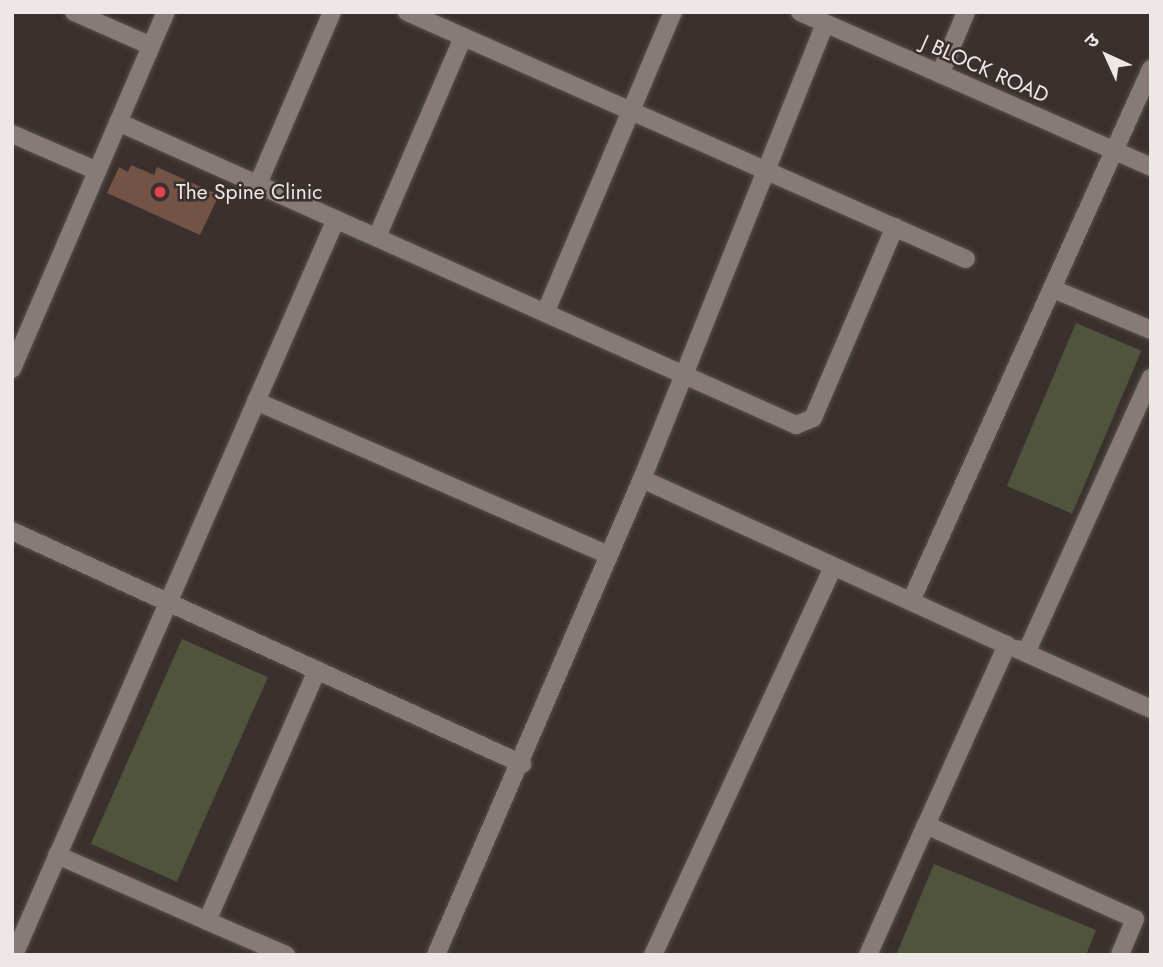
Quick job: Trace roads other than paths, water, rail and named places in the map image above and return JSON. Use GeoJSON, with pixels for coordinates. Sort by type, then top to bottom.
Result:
{"type":"FeatureCollection","features":[{"type":"Feature","properties":{"kind":"street"},"geometry":{"type":"LineString","coordinates":[[74,12],[151,46]]}},
{"type":"Feature","properties":{"kind":"street"},"geometry":{"type":"LineString","coordinates":[[12,369],[19,334],[97,171],[166,12]]}},
{"type":"Feature","properties":{"kind":"street"},"geometry":{"type":"LineString","coordinates":[[258,184],[332,12]]}},
{"type":"Feature","properties":{"kind":"street"},"geometry":{"type":"LineString","coordinates":[[407,12],[966,259]]}},
{"type":"Feature","properties":{"kind":"street"},"geometry":{"type":"LineString","coordinates":[[546,311],[673,12]]}},
{"type":"Feature","properties":{"kind":"street","name":"J BLOCK ROAD"},"geometry":{"type":"LineString","coordinates":[[800,12],[1151,167]]}},
{"type":"Feature","properties":{"kind":"street"},"geometry":{"type":"LineString","coordinates":[[940,74],[966,12]]}},
{"type":"Feature","properties":{"kind":"street"},"geometry":{"type":"LineString","coordinates":[[436,955],[522,765],[642,479],[825,23]]}},
{"type":"Feature","properties":{"kind":"street"},"geometry":{"type":"LineString","coordinates":[[377,237],[463,37]]}},
{"type":"Feature","properties":{"kind":"street"},"geometry":{"type":"LineString","coordinates":[[911,601],[1151,69]]}},
{"type":"Feature","properties":{"kind":"street"},"geometry":{"type":"LineString","coordinates":[[118,122],[685,373],[796,425],[808,423],[895,227]]}},
{"type":"Feature","properties":{"kind":"street"},"geometry":{"type":"LineString","coordinates":[[12,134],[97,171]]}},
{"type":"Feature","properties":{"kind":"street"},"geometry":{"type":"LineString","coordinates":[[14,955],[336,219]]}},
{"type":"Feature","properties":{"kind":"street"},"geometry":{"type":"LineString","coordinates":[[1053,289],[1151,330]]}},
{"type":"Feature","properties":{"kind":"street"},"geometry":{"type":"LineString","coordinates":[[1026,653],[1151,378]]}},
{"type":"Feature","properties":{"kind":"street"},"geometry":{"type":"LineString","coordinates":[[256,401],[609,555]]}},
{"type":"Feature","properties":{"kind":"street"},"geometry":{"type":"LineString","coordinates":[[642,479],[833,568],[1150,706]]}},
{"type":"Feature","properties":{"kind":"street"},"geometry":{"type":"LineString","coordinates":[[12,531],[169,599],[522,765]]}},
{"type":"Feature","properties":{"kind":"street"},"geometry":{"type":"LineString","coordinates":[[657,953],[833,568]]}},
{"type":"Feature","properties":{"kind":"street"},"geometry":{"type":"LineString","coordinates":[[868,955],[1007,645]]}},
{"type":"Feature","properties":{"kind":"street"},"geometry":{"type":"LineString","coordinates":[[207,921],[317,670]]}},
{"type":"Feature","properties":{"kind":"street"},"geometry":{"type":"LineString","coordinates":[[926,825],[1143,923],[1119,955]]}},
{"type":"Feature","properties":{"kind":"street"},"geometry":{"type":"LineString","coordinates":[[57,855],[286,955]]}},
{"type":"Feature","properties":{"kind":"place","name":"The Spine Clinic"},"geometry":{"type":"Point","coordinates":[160,192]}}]}
